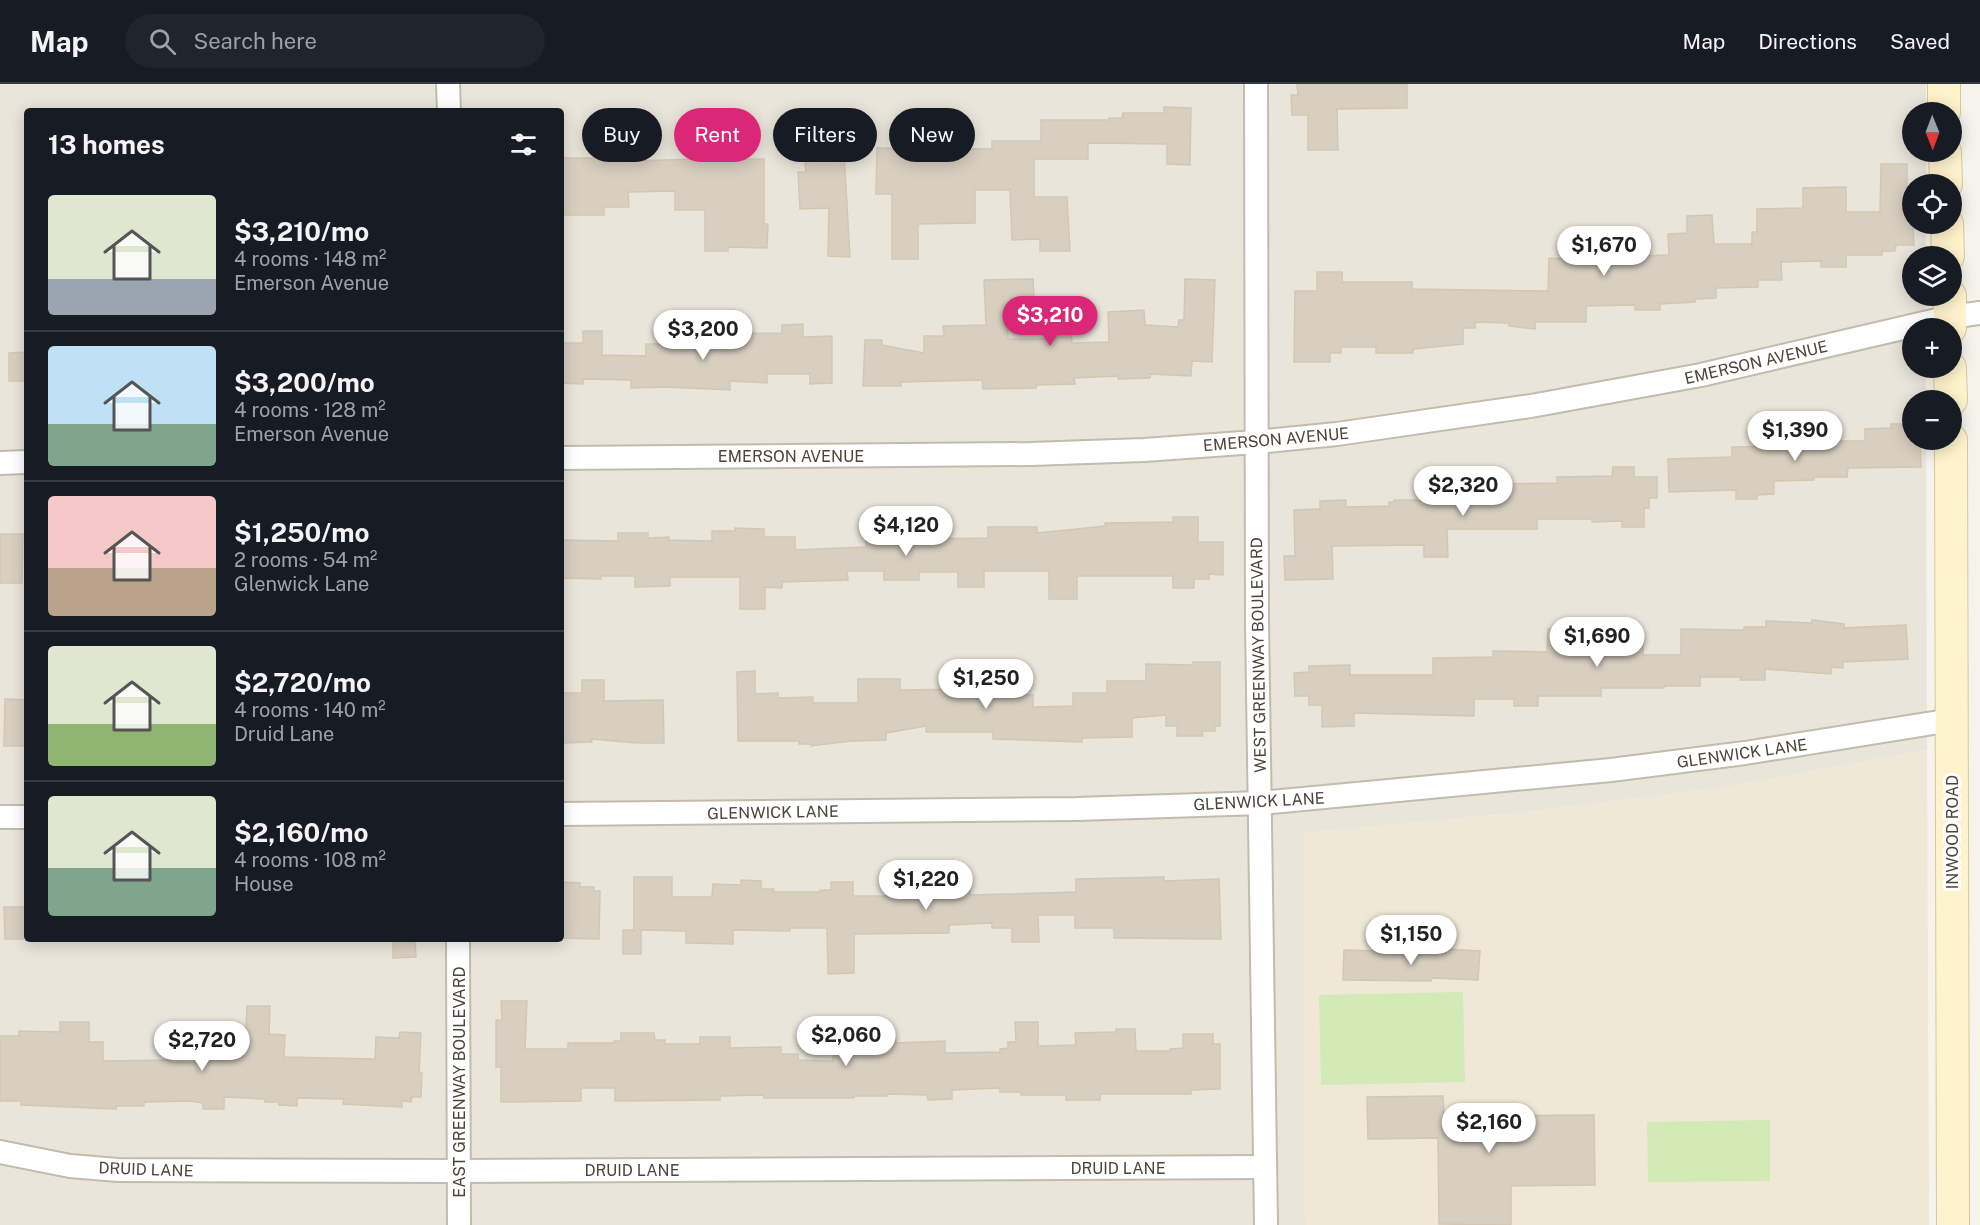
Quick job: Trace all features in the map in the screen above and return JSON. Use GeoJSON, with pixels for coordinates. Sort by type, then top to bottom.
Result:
{"type":"FeatureCollection","features":[{"type":"Feature","properties":{"kind":"main road"},"geometry":{"type":"LineString","coordinates":[[1944,84],[1944,102]]}},
{"type":"Feature","properties":{"kind":"main road","name":"INWOOD ROAD"},"geometry":{"type":"LineString","coordinates":[[1952,450],[1966,717],[1951,1093],[1953,1225]]}},
{"type":"Feature","properties":{"kind":"street"},"geometry":{"type":"LineString","coordinates":[[448,84],[449,108]]}},
{"type":"Feature","properties":{"kind":"street","name":"WEST GREENWAY BOULEVARD"},"geometry":{"type":"LineString","coordinates":[[1256,84],[1257,623],[1266,1225]]}},
{"type":"Feature","properties":{"kind":"street","name":"EMERSON AVENUE"},"geometry":{"type":"LineString","coordinates":[[564,458],[1031,454],[1144,450],[1337,434],[1531,406],[1701,375],[1958,314]]}},
{"type":"Feature","properties":{"kind":"street"},"geometry":{"type":"LineString","coordinates":[[0,463],[24,462]]}},
{"type":"Feature","properties":{"kind":"street","name":"GLENWICK LANE"},"geometry":{"type":"LineString","coordinates":[[564,814],[1076,809],[1261,803],[1611,770],[1745,753],[1966,717]]}},
{"type":"Feature","properties":{"kind":"street"},"geometry":{"type":"LineString","coordinates":[[0,817],[24,817]]}},
{"type":"Feature","properties":{"kind":"street","name":"EAST GREENWAY BOULEVARD"},"geometry":{"type":"LineString","coordinates":[[459,942],[459,1225]]}},
{"type":"Feature","properties":{"kind":"street","name":"DRUID LANE"},"geometry":{"type":"LineString","coordinates":[[0,1152],[70,1166],[118,1170],[459,1171],[1265,1167]]}},
{"type":"Feature","properties":{"kind":"shaded area"},"geometry":{"type":"Polygon","coordinates":[[[0,84],[1926,84],[1926,102],[1902,102],[1902,162],[1926,162],[1926,174],[1902,174],[1902,234],[1926,234],[1925,246],[1902,246],[1902,306],[1925,306],[1925,318],[1902,318],[1902,378],[1925,378],[1926,390],[1902,390],[1902,450],[1926,450],[1927,750],[1721,788],[1519,813],[1304,833],[1305,1225],[0,1225],[0,84]]]}},
{"type":"Feature","properties":{"kind":"shaded area"},"geometry":{"type":"Polygon","coordinates":[[[1927,750],[1929,1225],[1305,1225],[1304,833],[1519,813],[1721,788],[1927,750]]]}},
{"type":"Feature","properties":{"kind":"green space"},"geometry":{"type":"Polygon","coordinates":[[[1463,992],[1465,1082],[1321,1085],[1319,995],[1463,992]]]}},
{"type":"Feature","properties":{"kind":"green space"},"geometry":{"type":"Polygon","coordinates":[[[1770,1120],[1770,1181],[1648,1182],[1647,1122],[1770,1120]]]}},
{"type":"Feature","properties":{"kind":"building"},"geometry":{"type":"Polygon","coordinates":[[[1297,84],[1407,84],[1407,108],[1337,109],[1338,150],[1308,150],[1308,115],[1292,115],[1291,95],[1298,95],[1297,84]]]}},
{"type":"Feature","properties":{"kind":"building"},"geometry":{"type":"Polygon","coordinates":[[[1164,107],[1191,108],[1190,165],[1167,164],[1167,144],[1088,143],[1088,159],[1034,159],[1034,197],[1067,197],[1070,251],[1040,251],[1040,239],[1012,240],[1010,190],[975,190],[975,223],[918,224],[918,259],[892,259],[892,194],[876,194],[877,148],[889,148],[889,162],[975,162],[975,149],[992,149],[992,141],[1041,141],[1041,120],[1109,120],[1109,118],[1122,118],[1123,113],[1164,113],[1164,107]]]}},
{"type":"Feature","properties":{"kind":"building"},"geometry":{"type":"Polygon","coordinates":[[[564,158],[582,158],[582,162],[662,162],[662,160],[674,160],[674,162],[761,162],[761,159],[764,159],[764,224],[768,224],[767,248],[728,247],[728,251],[705,251],[705,210],[675,210],[675,191],[628,192],[629,207],[604,207],[604,215],[564,215],[564,158]]]}},
{"type":"Feature","properties":{"kind":"building"},"geometry":{"type":"Polygon","coordinates":[[[805,162],[845,162],[850,257],[828,256],[829,208],[800,209],[798,172],[806,172],[805,162]]]}},
{"type":"Feature","properties":{"kind":"building"},"geometry":{"type":"Polygon","coordinates":[[[1881,164],[1907,164],[1907,174],[1902,174],[1902,234],[1913,234],[1914,245],[1896,245],[1895,251],[1882,251],[1882,255],[1846,255],[1846,267],[1821,267],[1821,261],[1781,262],[1782,280],[1758,280],[1758,287],[1716,288],[1716,298],[1660,304],[1660,310],[1635,310],[1635,305],[1586,306],[1586,322],[1535,322],[1535,329],[1509,326],[1509,323],[1475,322],[1475,328],[1463,328],[1463,344],[1413,349],[1413,353],[1376,353],[1376,347],[1341,347],[1341,353],[1330,353],[1330,362],[1294,362],[1295,291],[1317,291],[1317,272],[1342,272],[1342,282],[1412,282],[1412,289],[1548,291],[1549,258],[1566,259],[1566,242],[1592,242],[1592,257],[1669,255],[1668,234],[1687,233],[1687,216],[1712,215],[1714,244],[1752,244],[1752,232],[1757,232],[1757,209],[1803,208],[1803,188],[1846,187],[1846,212],[1880,212],[1881,164]]]}},
{"type":"Feature","properties":{"kind":"building"},"geometry":{"type":"Polygon","coordinates":[[[1033,279],[1034,301],[1007,302],[1008,339],[1049,339],[1048,332],[1071,332],[1072,343],[1109,342],[1108,312],[1144,310],[1145,325],[1178,327],[1179,320],[1184,320],[1185,279],[1215,280],[1212,362],[1192,361],[1191,376],[1150,374],[1150,378],[1118,379],[1118,376],[1074,378],[1075,384],[1036,385],[1036,388],[983,389],[982,380],[901,382],[901,386],[863,386],[865,340],[882,340],[882,345],[924,353],[924,336],[944,336],[943,326],[986,325],[984,280],[1033,279]]]}},
{"type":"Feature","properties":{"kind":"building"},"geometry":{"type":"Polygon","coordinates":[[[803,324],[803,337],[832,336],[832,383],[810,384],[810,374],[767,374],[767,383],[730,381],[730,390],[631,388],[631,380],[583,379],[583,384],[564,383],[564,343],[583,343],[583,331],[602,331],[602,355],[646,356],[646,344],[724,344],[724,334],[782,333],[782,325],[803,324]]]}},
{"type":"Feature","properties":{"kind":"building"},"geometry":{"type":"Polygon","coordinates":[[[24,352],[24,381],[9,381],[9,353],[24,352]]]}},
{"type":"Feature","properties":{"kind":"building"},"geometry":{"type":"Polygon","coordinates":[[[1891,424],[1902,424],[1902,450],[1920,450],[1921,467],[1848,468],[1847,477],[1814,477],[1814,480],[1774,481],[1774,494],[1757,495],[1757,499],[1736,499],[1736,490],[1669,492],[1668,459],[1732,457],[1732,447],[1800,446],[1800,434],[1827,436],[1827,441],[1865,441],[1865,429],[1891,428],[1891,424]]]}},
{"type":"Feature","properties":{"kind":"building"},"geometry":{"type":"Polygon","coordinates":[[[1613,467],[1634,467],[1634,477],[1657,477],[1657,498],[1649,498],[1649,508],[1644,508],[1644,527],[1622,527],[1622,521],[1537,519],[1537,529],[1447,529],[1448,557],[1424,557],[1424,545],[1332,546],[1333,579],[1285,580],[1284,556],[1295,556],[1294,510],[1320,509],[1320,501],[1346,500],[1346,507],[1389,506],[1389,502],[1394,502],[1394,500],[1424,500],[1424,495],[1440,495],[1440,491],[1492,491],[1498,490],[1498,484],[1557,483],[1557,477],[1612,476],[1613,467]]]}},
{"type":"Feature","properties":{"kind":"building"},"geometry":{"type":"Polygon","coordinates":[[[1173,517],[1198,517],[1198,542],[1223,542],[1223,575],[1209,574],[1209,579],[1194,579],[1194,588],[1173,588],[1173,576],[1077,576],[1077,599],[1049,599],[1049,571],[984,571],[984,587],[958,587],[958,572],[919,572],[919,580],[884,580],[884,571],[847,571],[848,580],[782,582],[782,588],[765,587],[765,609],[740,609],[740,577],[670,577],[670,586],[635,587],[635,576],[601,576],[601,579],[564,578],[564,540],[618,541],[618,533],[648,533],[648,538],[669,537],[669,540],[712,541],[712,531],[735,531],[735,528],[764,529],[764,537],[795,537],[795,550],[866,547],[866,526],[911,526],[911,532],[919,532],[919,539],[988,538],[988,527],[1037,527],[1037,533],[1106,526],[1105,523],[1173,522],[1173,517]]]}},
{"type":"Feature","properties":{"kind":"building"},"geometry":{"type":"Polygon","coordinates":[[[0,534],[23,534],[22,583],[0,583],[0,534]]]}},
{"type":"Feature","properties":{"kind":"building"},"geometry":{"type":"Polygon","coordinates":[[[1812,620],[1844,624],[1844,628],[1906,625],[1908,659],[1843,662],[1843,668],[1831,667],[1831,674],[1765,669],[1765,680],[1740,680],[1741,677],[1700,677],[1700,686],[1601,688],[1601,696],[1538,696],[1538,706],[1514,706],[1514,699],[1474,699],[1474,716],[1354,713],[1354,726],[1322,727],[1322,705],[1309,705],[1309,696],[1295,696],[1294,673],[1309,672],[1309,666],[1350,665],[1350,675],[1433,675],[1433,658],[1493,657],[1493,651],[1547,652],[1548,629],[1577,629],[1577,639],[1612,638],[1612,626],[1638,626],[1638,636],[1643,637],[1643,655],[1681,655],[1681,629],[1744,630],[1744,627],[1766,627],[1766,621],[1812,623],[1812,620]]]}},
{"type":"Feature","properties":{"kind":"building"},"geometry":{"type":"Polygon","coordinates":[[[1193,662],[1220,662],[1220,726],[1215,726],[1215,731],[1202,731],[1203,736],[1177,736],[1177,726],[1166,726],[1166,715],[1132,718],[1132,737],[1082,738],[1082,742],[993,739],[993,732],[926,732],[926,726],[886,733],[886,740],[811,746],[811,744],[799,744],[799,741],[738,741],[737,672],[755,671],[755,694],[778,693],[778,698],[813,697],[813,703],[858,703],[858,679],[900,679],[900,690],[970,689],[970,694],[1033,695],[1033,707],[1073,706],[1073,693],[1107,693],[1107,681],[1146,681],[1146,664],[1193,665],[1193,662]]]}},
{"type":"Feature","properties":{"kind":"building"},"geometry":{"type":"Polygon","coordinates":[[[582,680],[604,680],[604,701],[663,700],[664,743],[591,739],[592,742],[564,743],[564,693],[582,693],[582,680]]]}},
{"type":"Feature","properties":{"kind":"building"},"geometry":{"type":"Polygon","coordinates":[[[5,699],[24,700],[24,746],[4,746],[5,699]]]}},
{"type":"Feature","properties":{"kind":"building"},"geometry":{"type":"Polygon","coordinates":[[[634,877],[672,877],[672,897],[712,897],[713,884],[741,885],[741,880],[761,881],[761,889],[774,889],[773,892],[820,892],[820,890],[831,890],[831,882],[853,882],[853,896],[891,896],[891,879],[954,878],[955,883],[970,883],[970,895],[1076,892],[1076,879],[1164,877],[1164,881],[1219,879],[1221,939],[1114,938],[1114,928],[1075,928],[1075,915],[1038,915],[1039,942],[1012,942],[1012,928],[992,928],[992,923],[949,925],[949,933],[854,934],[854,973],[828,974],[827,928],[790,928],[790,931],[733,930],[733,944],[686,943],[686,931],[641,930],[641,954],[623,954],[623,930],[634,930],[634,877]]]}},
{"type":"Feature","properties":{"kind":"building"},"geometry":{"type":"Polygon","coordinates":[[[564,882],[580,883],[580,887],[594,887],[594,891],[600,891],[599,939],[564,938],[564,882]]]}},
{"type":"Feature","properties":{"kind":"building"},"geometry":{"type":"Polygon","coordinates":[[[4,907],[24,907],[24,939],[5,939],[4,907]]]}},
{"type":"Feature","properties":{"kind":"building"},"geometry":{"type":"Polygon","coordinates":[[[393,942],[415,942],[416,957],[393,958],[393,942]]]}},
{"type":"Feature","properties":{"kind":"building"},"geometry":{"type":"Polygon","coordinates":[[[1446,949],[1480,951],[1478,980],[1432,978],[1431,981],[1343,980],[1344,950],[1446,953],[1446,949]]]}},
{"type":"Feature","properties":{"kind":"building"},"geometry":{"type":"Polygon","coordinates":[[[501,1001],[527,1001],[525,1049],[568,1049],[568,1043],[621,1041],[621,1033],[654,1033],[655,1040],[665,1040],[665,1044],[700,1044],[700,1037],[730,1037],[730,1048],[781,1047],[781,1054],[798,1054],[798,1060],[833,1061],[833,1025],[858,1024],[858,1040],[896,1040],[896,1043],[945,1041],[945,1053],[1000,1052],[1000,1049],[1008,1048],[1008,1042],[1016,1042],[1015,1022],[1038,1022],[1038,1046],[1076,1045],[1075,1033],[1135,1029],[1136,1051],[1170,1051],[1170,1049],[1183,1048],[1183,1034],[1213,1034],[1213,1044],[1220,1044],[1220,1089],[1191,1090],[1191,1094],[1100,1094],[1100,1100],[1066,1100],[1066,1095],[1021,1095],[1021,1092],[1000,1092],[1000,1088],[952,1090],[952,1099],[928,1100],[927,1095],[887,1094],[887,1096],[854,1096],[854,1098],[764,1098],[764,1095],[720,1096],[720,1100],[615,1101],[615,1088],[581,1088],[581,1101],[501,1102],[501,1067],[496,1067],[496,1020],[502,1020],[501,1001]]]}},
{"type":"Feature","properties":{"kind":"building"},"geometry":{"type":"Polygon","coordinates":[[[247,1006],[270,1006],[269,1034],[285,1035],[284,1057],[375,1059],[376,1037],[399,1038],[400,1032],[421,1033],[419,1073],[422,1073],[421,1097],[412,1097],[411,1102],[402,1101],[402,1107],[343,1104],[344,1099],[297,1098],[297,1106],[279,1105],[278,1102],[265,1102],[265,1099],[224,1097],[224,1109],[203,1109],[203,1103],[190,1101],[144,1102],[144,1106],[116,1106],[116,1109],[21,1105],[21,1101],[0,1101],[0,1036],[19,1036],[19,1031],[60,1032],[60,1022],[89,1022],[89,1042],[103,1042],[103,1061],[171,1060],[171,1062],[206,1063],[206,1046],[245,1047],[247,1006]]]}},
{"type":"Feature","properties":{"kind":"building"},"geometry":{"type":"Polygon","coordinates":[[[1443,1096],[1444,1116],[1594,1115],[1595,1185],[1511,1186],[1511,1225],[1439,1224],[1438,1138],[1368,1139],[1367,1097],[1443,1096]]]}}]}
